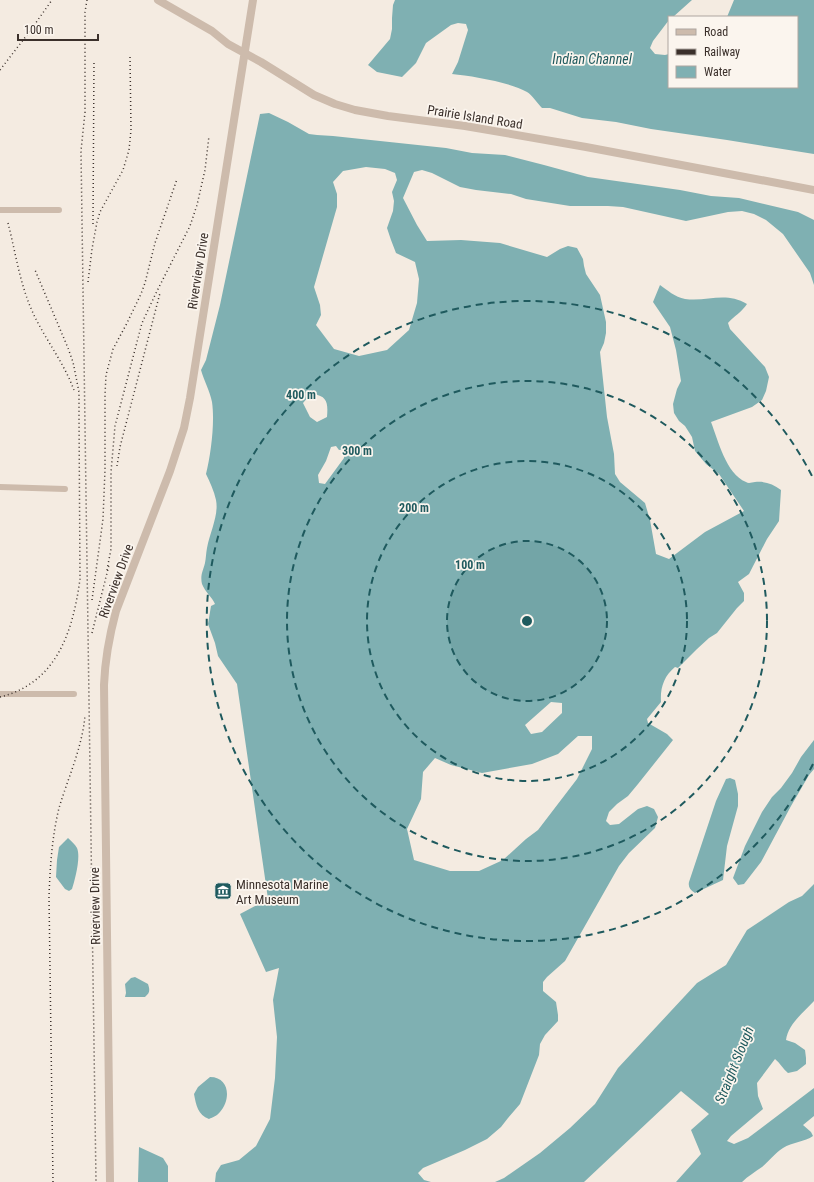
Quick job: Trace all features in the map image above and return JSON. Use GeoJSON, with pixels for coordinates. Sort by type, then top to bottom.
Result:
{"type":"FeatureCollection","features":[{"type":"Feature","properties":{"kind":"street","name":"Prairie Island Road"},"geometry":{"type":"LineString","coordinates":[[158,0],[212,31],[228,44],[261,62],[314,95],[355,110],[586,147],[814,190]]}},
{"type":"Feature","properties":{"kind":"street","name":"Riverview Drive"},"geometry":{"type":"LineString","coordinates":[[110,1182],[104,686],[106,653],[116,611],[170,471],[184,428],[253,0]]}},
{"type":"Feature","properties":{"kind":"street"},"geometry":{"type":"LineString","coordinates":[[0,210],[59,210]]}},
{"type":"Feature","properties":{"kind":"street"},"geometry":{"type":"LineString","coordinates":[[0,487],[65,489]]}},
{"type":"Feature","properties":{"kind":"street"},"geometry":{"type":"LineString","coordinates":[[0,694],[74,694]]}},
{"type":"Feature","properties":{"kind":"water","name":"Indian Channel"},"geometry":{"type":"Polygon","coordinates":[[[395,0],[692,0],[674,16],[668,16],[668,21],[653,41],[650,48],[655,54],[668,54],[668,88],[798,88],[798,16],[727,16],[734,0],[814,0],[814,154],[651,129],[616,122],[582,118],[550,108],[542,108],[529,93],[519,88],[490,80],[452,74],[458,62],[468,30],[466,24],[458,23],[451,25],[426,43],[416,63],[402,77],[377,72],[368,65],[390,39],[393,5],[395,0]]]}},
{"type":"Feature","properties":{"kind":"water"},"geometry":{"type":"Polygon","coordinates":[[[269,113],[309,134],[446,148],[472,153],[505,155],[588,177],[711,196],[739,198],[798,212],[814,220],[814,285],[810,273],[783,234],[766,220],[754,214],[742,211],[728,212],[686,221],[623,207],[570,206],[526,199],[511,194],[460,187],[432,173],[422,170],[414,172],[403,198],[427,241],[461,240],[500,243],[547,257],[568,246],[577,248],[583,259],[586,274],[600,295],[606,322],[604,343],[600,352],[607,417],[614,454],[615,474],[620,482],[645,503],[650,520],[656,554],[669,559],[705,532],[744,511],[719,474],[706,464],[695,451],[692,437],[674,413],[673,404],[681,381],[676,350],[670,327],[653,302],[660,285],[675,295],[685,299],[693,300],[724,297],[739,300],[747,304],[728,323],[730,329],[765,367],[769,377],[766,391],[762,400],[752,407],[711,422],[728,464],[739,478],[748,483],[769,483],[781,490],[779,521],[767,539],[749,574],[738,582],[744,593],[744,601],[717,633],[709,638],[678,668],[675,667],[668,674],[662,687],[661,702],[647,719],[648,723],[667,734],[673,740],[628,796],[609,812],[606,821],[610,825],[619,824],[638,809],[647,806],[654,809],[658,817],[655,828],[629,853],[619,866],[565,961],[543,982],[543,991],[556,1002],[558,1021],[545,1035],[540,1044],[539,1055],[520,1104],[501,1127],[487,1139],[423,1168],[418,1173],[424,1180],[431,1182],[215,1182],[216,1173],[221,1165],[239,1160],[256,1146],[270,1119],[275,1078],[277,1037],[273,1000],[279,968],[266,972],[240,914],[268,899],[237,684],[218,656],[208,624],[211,606],[215,604],[203,587],[201,578],[217,506],[214,493],[206,474],[212,438],[213,410],[210,394],[201,370],[206,360],[220,305],[260,114],[269,113]],[[366,167],[343,171],[333,182],[337,194],[337,207],[314,287],[320,305],[321,315],[316,325],[334,349],[359,356],[387,350],[409,330],[417,303],[419,279],[415,262],[396,253],[387,228],[393,211],[394,201],[392,192],[397,180],[395,173],[385,169],[366,167]],[[313,394],[303,403],[310,417],[317,422],[327,417],[326,401],[318,395],[313,394]],[[336,446],[331,447],[326,461],[318,475],[319,483],[325,484],[344,458],[344,449],[339,450],[336,446]],[[551,702],[525,725],[531,734],[542,732],[562,713],[562,703],[551,702]],[[578,736],[558,754],[532,764],[482,773],[451,765],[435,758],[423,772],[421,799],[407,829],[414,860],[450,871],[479,871],[503,860],[538,830],[577,779],[592,749],[592,736],[578,736]]]}},
{"type":"Feature","properties":{"kind":"water"},"geometry":{"type":"Polygon","coordinates":[[[814,740],[814,769],[791,806],[761,862],[744,884],[738,885],[733,878],[745,846],[762,812],[772,797],[792,773],[801,757],[814,740]]]}},
{"type":"Feature","properties":{"kind":"water"},"geometry":{"type":"Polygon","coordinates":[[[730,778],[735,780],[738,794],[738,806],[727,846],[723,880],[695,893],[690,888],[689,882],[716,801],[726,779],[730,778]]]}},
{"type":"Feature","properties":{"kind":"water"},"geometry":{"type":"Polygon","coordinates":[[[68,838],[77,848],[78,852],[75,880],[72,889],[69,891],[65,889],[56,877],[59,847],[68,838]]]}},
{"type":"Feature","properties":{"kind":"water","name":"Straight Slough"},"geometry":{"type":"Polygon","coordinates":[[[814,884],[814,1001],[793,1024],[787,1034],[786,1040],[795,1043],[805,1050],[806,1064],[797,1071],[788,1073],[775,1059],[757,1083],[758,1096],[763,1109],[727,1141],[734,1144],[748,1138],[814,1088],[814,1116],[803,1125],[811,1132],[813,1136],[783,1148],[762,1167],[742,1182],[676,1182],[701,1154],[691,1130],[709,1114],[681,1091],[584,1182],[495,1182],[504,1178],[540,1153],[570,1128],[595,1104],[618,1068],[697,983],[726,965],[747,930],[789,902],[802,896],[814,884]]]}},
{"type":"Feature","properties":{"kind":"water"},"geometry":{"type":"Polygon","coordinates":[[[135,977],[148,984],[149,993],[145,997],[125,997],[125,984],[131,978],[135,977]]]}},
{"type":"Feature","properties":{"kind":"water"},"geometry":{"type":"Polygon","coordinates":[[[210,1077],[217,1078],[222,1081],[227,1090],[227,1096],[224,1107],[220,1112],[209,1119],[200,1112],[194,1094],[198,1087],[210,1077]]]}},
{"type":"Feature","properties":{"kind":"water"},"geometry":{"type":"Polygon","coordinates":[[[139,1147],[163,1158],[168,1166],[168,1182],[138,1182],[139,1147]]]}},
{"type":"Feature","properties":{"kind":"railway"},"geometry":{"type":"LineString","coordinates":[[0,70],[52,0]]}},
{"type":"Feature","properties":{"kind":"railway"},"geometry":{"type":"LineString","coordinates":[[87,0],[85,12],[85,112],[81,151],[96,1182]]}},
{"type":"Feature","properties":{"kind":"railway"},"geometry":{"type":"LineString","coordinates":[[88,282],[92,249],[100,212],[123,170],[129,150],[131,130],[130,56]]}},
{"type":"Feature","properties":{"kind":"railway"},"geometry":{"type":"LineString","coordinates":[[93,224],[94,60]]}},
{"type":"Feature","properties":{"kind":"railway"},"geometry":{"type":"LineString","coordinates":[[107,570],[111,549],[111,472],[115,426],[142,323],[190,226],[197,205],[205,170],[209,136]]}},
{"type":"Feature","properties":{"kind":"railway"},"geometry":{"type":"LineString","coordinates":[[92,600],[103,519],[106,375],[113,349],[126,325],[145,283],[155,243],[177,179]]}},
{"type":"Feature","properties":{"kind":"railway"},"geometry":{"type":"LineString","coordinates":[[8,223],[26,296],[35,317],[65,370],[75,393]]}},
{"type":"Feature","properties":{"kind":"railway"},"geometry":{"type":"LineString","coordinates":[[0,697],[20,690],[36,680],[49,667],[59,652],[67,635],[73,617],[80,579],[79,392],[73,362],[68,348],[35,270]]}},
{"type":"Feature","properties":{"kind":"railway"},"geometry":{"type":"LineString","coordinates":[[117,466],[120,447],[160,293]]}},
{"type":"Feature","properties":{"kind":"railway"},"geometry":{"type":"LineString","coordinates":[[92,633],[109,565]]}},
{"type":"Feature","properties":{"kind":"railway"},"geometry":{"type":"LineString","coordinates":[[53,1182],[49,897],[51,863],[59,808],[78,751],[85,716]]}},
{"type":"Feature","properties":{"kind":"place","name":"Minnesota Marine Art Museum"},"geometry":{"type":"Point","coordinates":[223,891]}}]}
